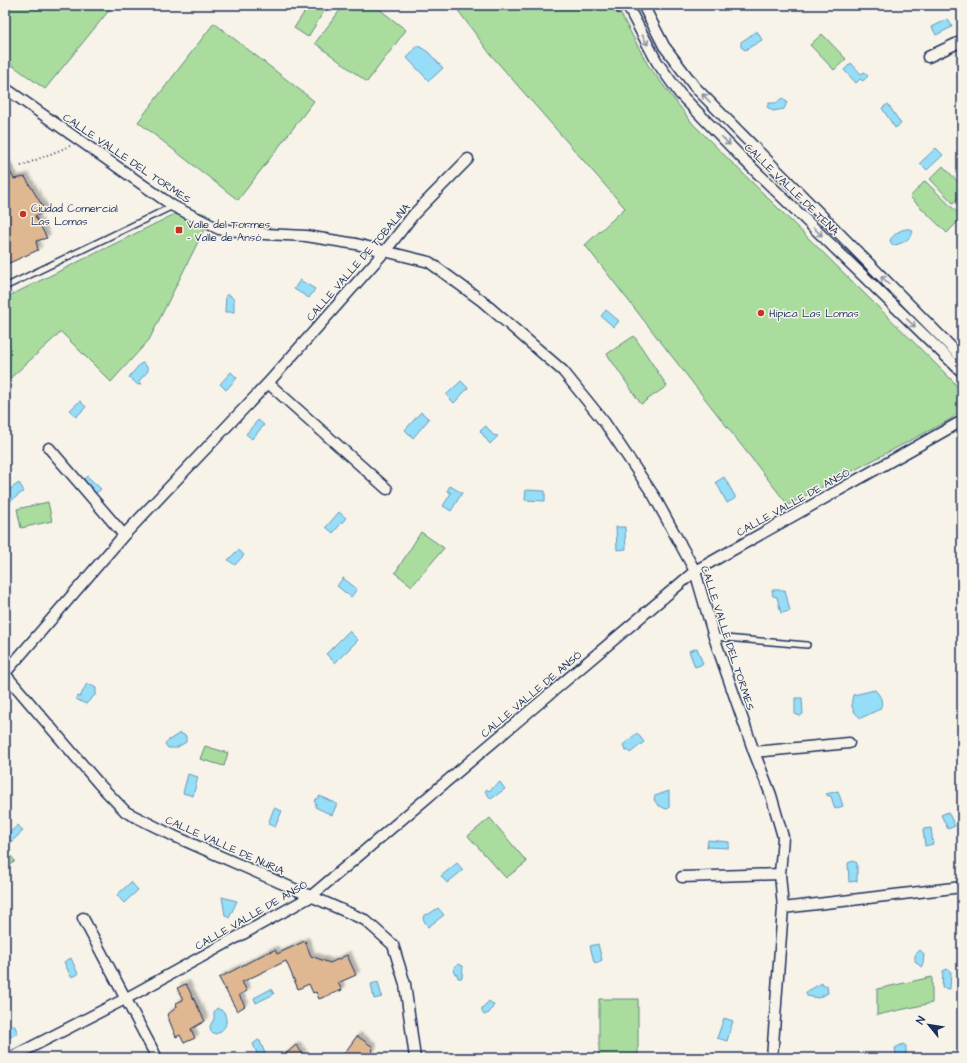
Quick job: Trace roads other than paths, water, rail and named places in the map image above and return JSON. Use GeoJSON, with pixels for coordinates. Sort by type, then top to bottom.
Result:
{"type":"FeatureCollection","features":[{"type":"Feature","properties":{"kind":"street","name":"CALLE VALLE DE TENA"},"geometry":{"type":"LineString","coordinates":[[643,5],[664,46],[695,86],[962,358]]}},
{"type":"Feature","properties":{"kind":"street","name":"CALLE VALLE DE TENA"},"geometry":{"type":"LineString","coordinates":[[625,6],[657,62],[680,94],[740,156],[962,372]]}},
{"type":"Feature","properties":{"kind":"street"},"geometry":{"type":"LineString","coordinates":[[928,57],[962,40]]}},
{"type":"Feature","properties":{"kind":"street","name":"CALLE VALLE DEL TORMES"},"geometry":{"type":"LineString","coordinates":[[5,88],[173,206],[219,229],[265,234],[306,236],[386,250],[429,262],[482,301],[563,370],[604,423],[654,496],[695,571],[714,636],[754,752],[772,795],[783,837],[780,874],[783,908],[772,1058]]}},
{"type":"Feature","properties":{"kind":"street","name":"CALLE VALLE DE TOBALINA"},"geometry":{"type":"LineString","coordinates":[[5,674],[124,535],[268,383],[386,250],[414,214],[468,159]]}},
{"type":"Feature","properties":{"kind":"street"},"geometry":{"type":"LineString","coordinates":[[268,383],[387,489]]}},
{"type":"Feature","properties":{"kind":"street","name":"CALLE VALLE DE ANSÓ"},"geometry":{"type":"LineString","coordinates":[[10,1058],[125,999],[310,896],[695,571],[962,421]]}},
{"type":"Feature","properties":{"kind":"street"},"geometry":{"type":"LineString","coordinates":[[48,448],[124,535]]}},
{"type":"Feature","properties":{"kind":"street","name":"CALLE VALLE DE NURIA"},"geometry":{"type":"LineString","coordinates":[[5,674],[98,784],[126,812],[174,836],[366,920],[394,945],[405,984],[415,1058]]}},
{"type":"Feature","properties":{"kind":"street"},"geometry":{"type":"LineString","coordinates":[[754,752],[849,743]]}},
{"type":"Feature","properties":{"kind":"street"},"geometry":{"type":"LineString","coordinates":[[682,877],[780,874]]}},
{"type":"Feature","properties":{"kind":"street"},"geometry":{"type":"LineString","coordinates":[[783,908],[962,887]]}},
{"type":"Feature","properties":{"kind":"street"},"geometry":{"type":"LineString","coordinates":[[83,918],[157,1058]]}},
{"type":"Feature","properties":{"kind":"lane"},"geometry":{"type":"LineString","coordinates":[[5,287],[173,206]]}},
{"type":"Feature","properties":{"kind":"lane"},"geometry":{"type":"LineString","coordinates":[[714,636],[807,645]]}},
{"type":"Feature","properties":{"kind":"water"},"geometry":{"type":"Polygon","coordinates":[[[948,19],[952,27],[936,35],[932,27],[948,19]]]}},
{"type":"Feature","properties":{"kind":"water"},"geometry":{"type":"Polygon","coordinates":[[[757,31],[762,40],[745,50],[741,47],[741,42],[757,31]]]}},
{"type":"Feature","properties":{"kind":"water"},"geometry":{"type":"Polygon","coordinates":[[[417,45],[428,52],[443,68],[429,81],[407,58],[417,45]]]}},
{"type":"Feature","properties":{"kind":"water"},"geometry":{"type":"Polygon","coordinates":[[[851,63],[861,74],[864,72],[868,76],[863,81],[860,79],[856,83],[844,70],[851,63]]]}},
{"type":"Feature","properties":{"kind":"water"},"geometry":{"type":"Polygon","coordinates":[[[782,98],[787,102],[784,109],[773,111],[767,107],[769,103],[776,103],[782,98]]]}},
{"type":"Feature","properties":{"kind":"water"},"geometry":{"type":"Polygon","coordinates":[[[888,104],[901,124],[895,128],[882,108],[888,104]]]}},
{"type":"Feature","properties":{"kind":"water"},"geometry":{"type":"Polygon","coordinates":[[[936,148],[943,155],[927,170],[920,163],[936,148]]]}},
{"type":"Feature","properties":{"kind":"water"},"geometry":{"type":"Polygon","coordinates":[[[905,229],[911,229],[913,232],[907,240],[899,244],[892,245],[890,240],[896,233],[905,229]]]}},
{"type":"Feature","properties":{"kind":"water"},"geometry":{"type":"Polygon","coordinates":[[[300,280],[315,289],[309,298],[294,289],[300,280]]]}},
{"type":"Feature","properties":{"kind":"water"},"geometry":{"type":"Polygon","coordinates":[[[226,295],[230,295],[234,300],[234,312],[225,312],[226,295]]]}},
{"type":"Feature","properties":{"kind":"water"},"geometry":{"type":"Polygon","coordinates":[[[606,310],[619,321],[614,327],[601,316],[606,310]]]}},
{"type":"Feature","properties":{"kind":"water"},"geometry":{"type":"Polygon","coordinates":[[[143,363],[147,367],[148,371],[139,381],[141,384],[138,385],[129,377],[140,364],[143,363]]]}},
{"type":"Feature","properties":{"kind":"water"},"geometry":{"type":"Polygon","coordinates":[[[231,372],[237,378],[226,390],[220,384],[231,372]]]}},
{"type":"Feature","properties":{"kind":"water"},"geometry":{"type":"Polygon","coordinates":[[[461,381],[468,388],[454,403],[446,395],[461,381]]]}},
{"type":"Feature","properties":{"kind":"water"},"geometry":{"type":"Polygon","coordinates":[[[80,401],[86,407],[76,417],[70,410],[80,401]]]}},
{"type":"Feature","properties":{"kind":"water"},"geometry":{"type":"Polygon","coordinates":[[[421,412],[429,419],[413,438],[405,430],[421,412]]]}},
{"type":"Feature","properties":{"kind":"water"},"geometry":{"type":"Polygon","coordinates":[[[258,420],[264,425],[252,439],[246,434],[258,420]]]}},
{"type":"Feature","properties":{"kind":"water"},"geometry":{"type":"Polygon","coordinates":[[[486,426],[493,435],[498,436],[490,444],[480,431],[486,426]]]}},
{"type":"Feature","properties":{"kind":"water"},"geometry":{"type":"Polygon","coordinates":[[[87,476],[101,489],[95,494],[82,481],[87,476]]]}},
{"type":"Feature","properties":{"kind":"water"},"geometry":{"type":"Polygon","coordinates":[[[724,477],[736,498],[727,503],[716,482],[724,477]]]}},
{"type":"Feature","properties":{"kind":"water"},"geometry":{"type":"Polygon","coordinates":[[[19,483],[24,491],[8,503],[5,499],[5,489],[7,491],[19,483]]]}},
{"type":"Feature","properties":{"kind":"water"},"geometry":{"type":"Polygon","coordinates":[[[450,486],[462,493],[451,511],[443,506],[451,493],[447,491],[450,486]]]}},
{"type":"Feature","properties":{"kind":"water"},"geometry":{"type":"Polygon","coordinates":[[[526,490],[545,491],[545,501],[525,500],[526,490]]]}},
{"type":"Feature","properties":{"kind":"water"},"geometry":{"type":"Polygon","coordinates":[[[339,512],[346,518],[333,533],[326,527],[339,512]]]}},
{"type":"Feature","properties":{"kind":"water"},"geometry":{"type":"Polygon","coordinates":[[[616,527],[625,527],[626,549],[617,550],[616,527]]]}},
{"type":"Feature","properties":{"kind":"water"},"geometry":{"type":"Polygon","coordinates":[[[238,550],[244,555],[235,565],[228,560],[238,550]]]}},
{"type":"Feature","properties":{"kind":"water"},"geometry":{"type":"Polygon","coordinates":[[[343,578],[357,589],[351,597],[337,586],[343,578]]]}},
{"type":"Feature","properties":{"kind":"water"},"geometry":{"type":"Polygon","coordinates":[[[772,590],[785,590],[790,611],[781,613],[777,597],[773,596],[772,590]]]}},
{"type":"Feature","properties":{"kind":"water"},"geometry":{"type":"Polygon","coordinates":[[[349,631],[358,640],[335,663],[326,654],[349,631]]]}},
{"type":"Feature","properties":{"kind":"water"},"geometry":{"type":"Polygon","coordinates":[[[697,648],[703,664],[695,667],[689,651],[697,648]]]}},
{"type":"Feature","properties":{"kind":"water"},"geometry":{"type":"Polygon","coordinates":[[[87,683],[96,688],[96,694],[86,704],[76,699],[78,696],[80,697],[87,683]]]}},
{"type":"Feature","properties":{"kind":"water"},"geometry":{"type":"Polygon","coordinates":[[[875,690],[881,699],[882,704],[880,709],[861,718],[852,708],[853,695],[875,690]]]}},
{"type":"Feature","properties":{"kind":"water"},"geometry":{"type":"Polygon","coordinates":[[[795,698],[802,698],[803,714],[800,716],[795,714],[795,698]]]}},
{"type":"Feature","properties":{"kind":"water"},"geometry":{"type":"Polygon","coordinates":[[[180,733],[186,736],[186,742],[176,748],[168,748],[165,744],[166,742],[180,733]]]}},
{"type":"Feature","properties":{"kind":"water"},"geometry":{"type":"Polygon","coordinates":[[[637,733],[644,742],[630,753],[628,750],[626,751],[623,745],[637,733]]]}},
{"type":"Feature","properties":{"kind":"water"},"geometry":{"type":"Polygon","coordinates":[[[188,774],[198,777],[193,796],[183,793],[188,774]]]}},
{"type":"Feature","properties":{"kind":"water"},"geometry":{"type":"Polygon","coordinates":[[[500,782],[505,789],[491,799],[485,791],[487,789],[489,791],[500,782]]]}},
{"type":"Feature","properties":{"kind":"water"},"geometry":{"type":"Polygon","coordinates":[[[669,791],[669,808],[666,809],[658,805],[654,800],[655,796],[669,791]]]}},
{"type":"Feature","properties":{"kind":"water"},"geometry":{"type":"Polygon","coordinates":[[[838,791],[843,806],[835,809],[831,796],[826,794],[838,791]]]}},
{"type":"Feature","properties":{"kind":"water"},"geometry":{"type":"Polygon","coordinates":[[[320,796],[337,804],[332,815],[315,807],[316,804],[314,801],[320,796]]]}},
{"type":"Feature","properties":{"kind":"water"},"geometry":{"type":"Polygon","coordinates":[[[274,808],[282,811],[275,827],[268,824],[274,808]]]}},
{"type":"Feature","properties":{"kind":"water"},"geometry":{"type":"Polygon","coordinates":[[[948,812],[955,826],[948,829],[941,815],[948,812]]]}},
{"type":"Feature","properties":{"kind":"water"},"geometry":{"type":"Polygon","coordinates":[[[18,825],[23,831],[11,842],[6,836],[18,825]]]}},
{"type":"Feature","properties":{"kind":"water"},"geometry":{"type":"Polygon","coordinates":[[[931,828],[933,844],[925,846],[923,829],[931,828]]]}},
{"type":"Feature","properties":{"kind":"water"},"geometry":{"type":"Polygon","coordinates":[[[708,840],[729,842],[729,848],[707,847],[708,840]]]}},
{"type":"Feature","properties":{"kind":"water"},"geometry":{"type":"Polygon","coordinates":[[[853,861],[857,863],[857,881],[849,882],[848,863],[853,861]]]}},
{"type":"Feature","properties":{"kind":"water"},"geometry":{"type":"Polygon","coordinates":[[[457,863],[463,870],[447,883],[441,876],[457,863]]]}},
{"type":"Feature","properties":{"kind":"water"},"geometry":{"type":"Polygon","coordinates":[[[131,882],[138,890],[124,903],[117,895],[131,882]]]}},
{"type":"Feature","properties":{"kind":"water"},"geometry":{"type":"Polygon","coordinates":[[[222,897],[237,901],[229,918],[225,915],[222,897]]]}},
{"type":"Feature","properties":{"kind":"water"},"geometry":{"type":"Polygon","coordinates":[[[438,908],[444,915],[428,927],[423,919],[424,915],[429,914],[438,908]]]}},
{"type":"Feature","properties":{"kind":"water"},"geometry":{"type":"Polygon","coordinates":[[[598,944],[602,960],[597,963],[594,962],[590,946],[598,944]]]}},
{"type":"Feature","properties":{"kind":"water"},"geometry":{"type":"Polygon","coordinates":[[[920,950],[924,954],[923,964],[921,967],[915,961],[915,955],[920,950]]]}},
{"type":"Feature","properties":{"kind":"water"},"geometry":{"type":"Polygon","coordinates":[[[71,958],[78,974],[71,977],[64,962],[71,958]]]}},
{"type":"Feature","properties":{"kind":"water"},"geometry":{"type":"Polygon","coordinates":[[[458,964],[463,966],[462,978],[458,978],[457,974],[455,974],[454,968],[458,964]]]}},
{"type":"Feature","properties":{"kind":"water"},"geometry":{"type":"Polygon","coordinates":[[[947,969],[951,972],[950,989],[942,988],[943,971],[947,969]]]}},
{"type":"Feature","properties":{"kind":"water"},"geometry":{"type":"Polygon","coordinates":[[[378,982],[382,997],[374,999],[371,984],[378,982]]]}},
{"type":"Feature","properties":{"kind":"water"},"geometry":{"type":"Polygon","coordinates":[[[822,983],[823,986],[827,985],[828,993],[818,998],[807,996],[806,992],[822,983]]]}},
{"type":"Feature","properties":{"kind":"water"},"geometry":{"type":"Polygon","coordinates":[[[271,989],[274,994],[256,1003],[254,998],[271,989]]]}},
{"type":"Feature","properties":{"kind":"water"},"geometry":{"type":"Polygon","coordinates":[[[489,1001],[494,1005],[489,1013],[484,1015],[482,1008],[489,1001]]]}},
{"type":"Feature","properties":{"kind":"water"},"geometry":{"type":"Polygon","coordinates":[[[217,1008],[224,1012],[226,1025],[216,1034],[211,1032],[210,1026],[214,1019],[214,1012],[217,1008]]]}},
{"type":"Feature","properties":{"kind":"water"},"geometry":{"type":"Polygon","coordinates":[[[724,1018],[733,1021],[727,1041],[717,1038],[724,1018]]]}},
{"type":"Feature","properties":{"kind":"water"},"geometry":{"type":"Polygon","coordinates":[[[14,1025],[18,1033],[5,1040],[5,1030],[14,1025]]]}},
{"type":"Feature","properties":{"kind":"water"},"geometry":{"type":"Polygon","coordinates":[[[258,1040],[260,1041],[266,1056],[259,1058],[253,1044],[258,1040]]]}},
{"type":"Feature","properties":{"kind":"water"},"geometry":{"type":"Polygon","coordinates":[[[903,1044],[906,1046],[906,1058],[897,1058],[895,1048],[903,1044]]]}},
{"type":"Feature","properties":{"kind":"place","name":"Ciudad Comercial Las Lomas"},"geometry":{"type":"Point","coordinates":[23,214]}},
{"type":"Feature","properties":{"kind":"place","name":"Valle del Tormes - Valle de Ansó"},"geometry":{"type":"Point","coordinates":[179,230]}},
{"type":"Feature","properties":{"kind":"place","name":"Hípica Las Lomas"},"geometry":{"type":"Point","coordinates":[761,313]}}]}
